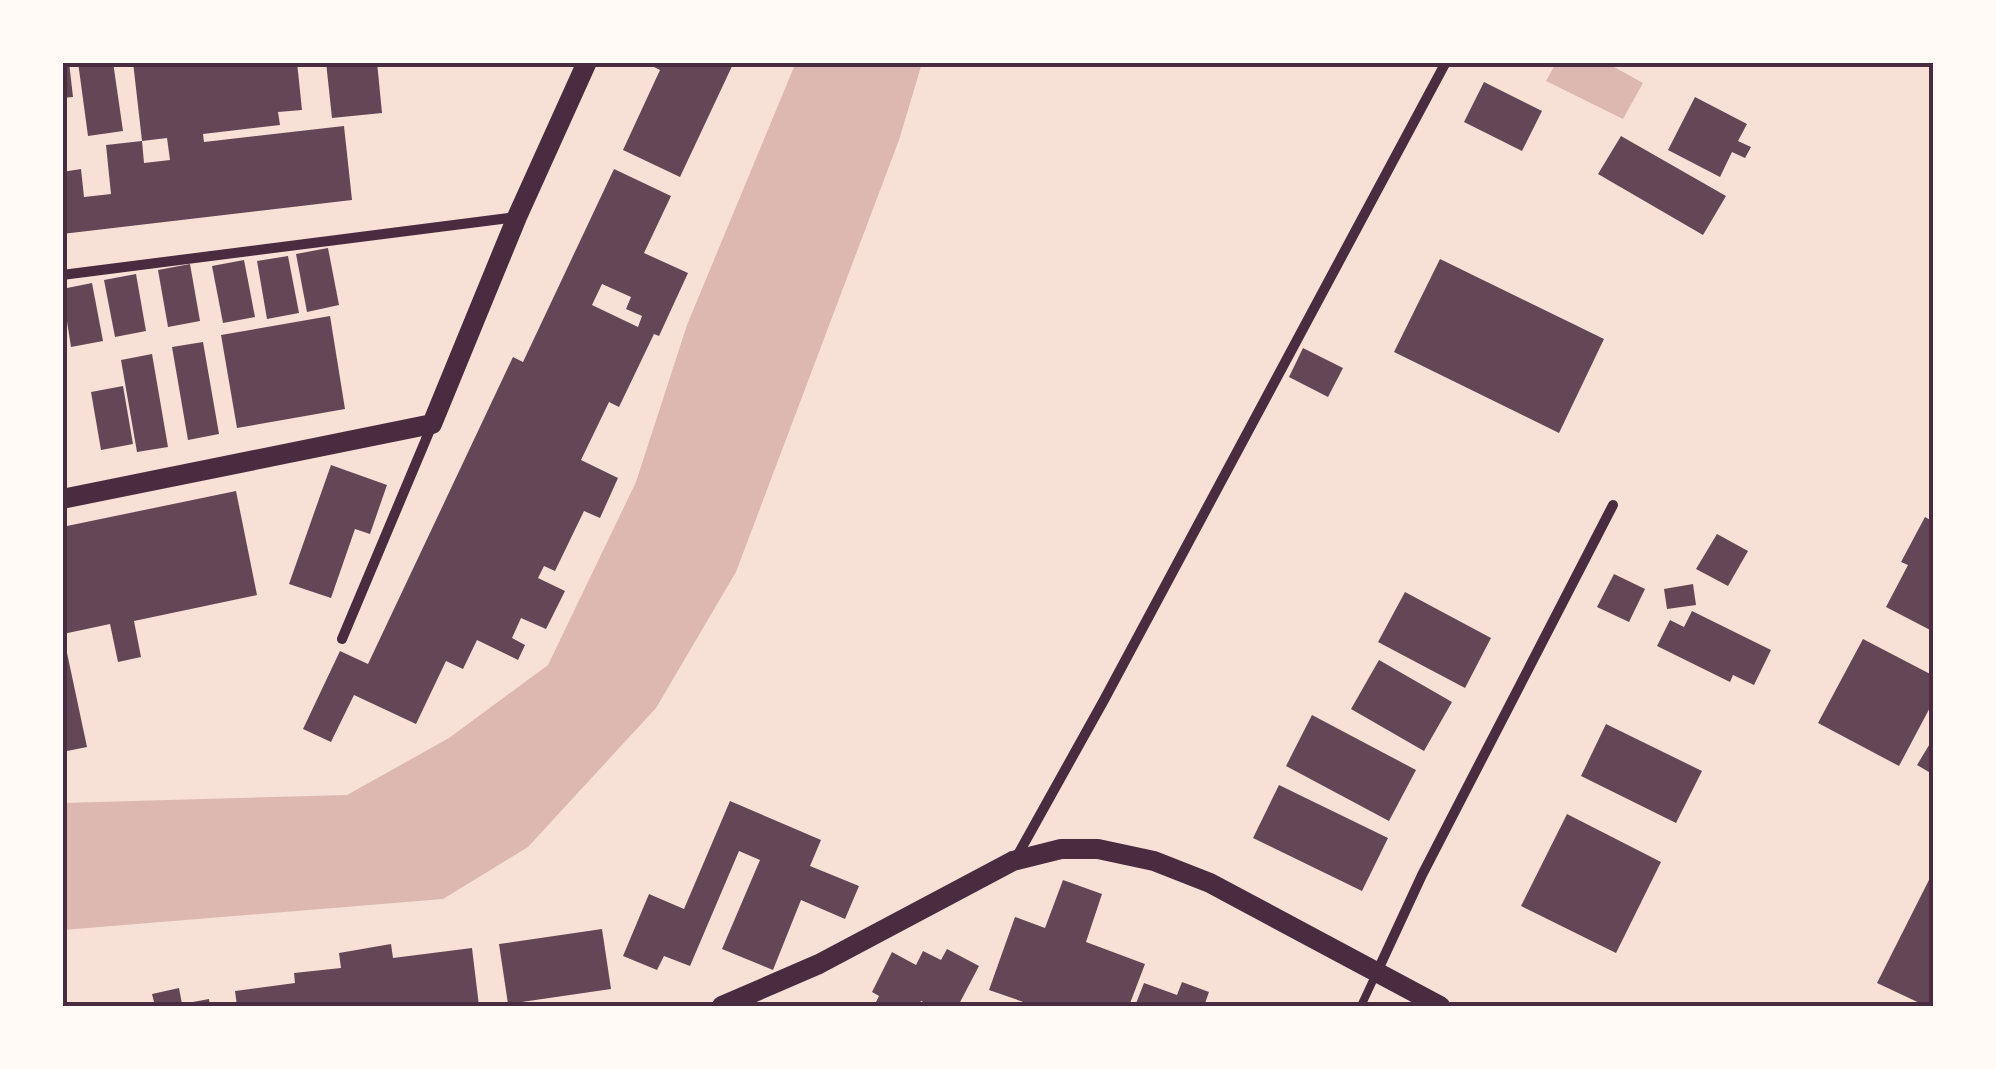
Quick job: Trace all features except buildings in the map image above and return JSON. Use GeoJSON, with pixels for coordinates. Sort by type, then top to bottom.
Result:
{"type":"FeatureCollection","features":[{"type":"Feature","properties":{"kind":"main road"},"geometry":{"type":"LineString","coordinates":[[62,500],[432,424],[517,217],[587,62]]}},
{"type":"Feature","properties":{"kind":"main road"},"geometry":{"type":"LineString","coordinates":[[722,1006],[819,964],[1014,862],[1061,849],[1098,849],[1154,861],[1210,883],[1440,1006]]}},
{"type":"Feature","properties":{"kind":"street"},"geometry":{"type":"LineString","coordinates":[[1014,862],[1446,62]]}},
{"type":"Feature","properties":{"kind":"street"},"geometry":{"type":"LineString","coordinates":[[62,274],[517,217]]}},
{"type":"Feature","properties":{"kind":"street"},"geometry":{"type":"LineString","coordinates":[[342,639],[432,424]]}},
{"type":"Feature","properties":{"kind":"street"},"geometry":{"type":"LineString","coordinates":[[1376,974],[1422,875],[1614,505]]}},
{"type":"Feature","properties":{"kind":"lane"},"geometry":{"type":"LineString","coordinates":[[1361,1006],[1376,974]]}},
{"type":"Feature","properties":{"kind":"shaded area"},"geometry":{"type":"Polygon","coordinates":[[[796,62],[922,63],[899,140],[736,572],[656,708],[528,847],[443,899],[63,930],[63,803],[347,795],[449,738],[548,665],[636,482],[687,325],[796,62]]]}},
{"type":"Feature","properties":{"kind":"shaded area"},"geometry":{"type":"Polygon","coordinates":[[[1605,62],[1643,83],[1623,119],[1546,81],[1556,63],[1605,62]]]}}]}
